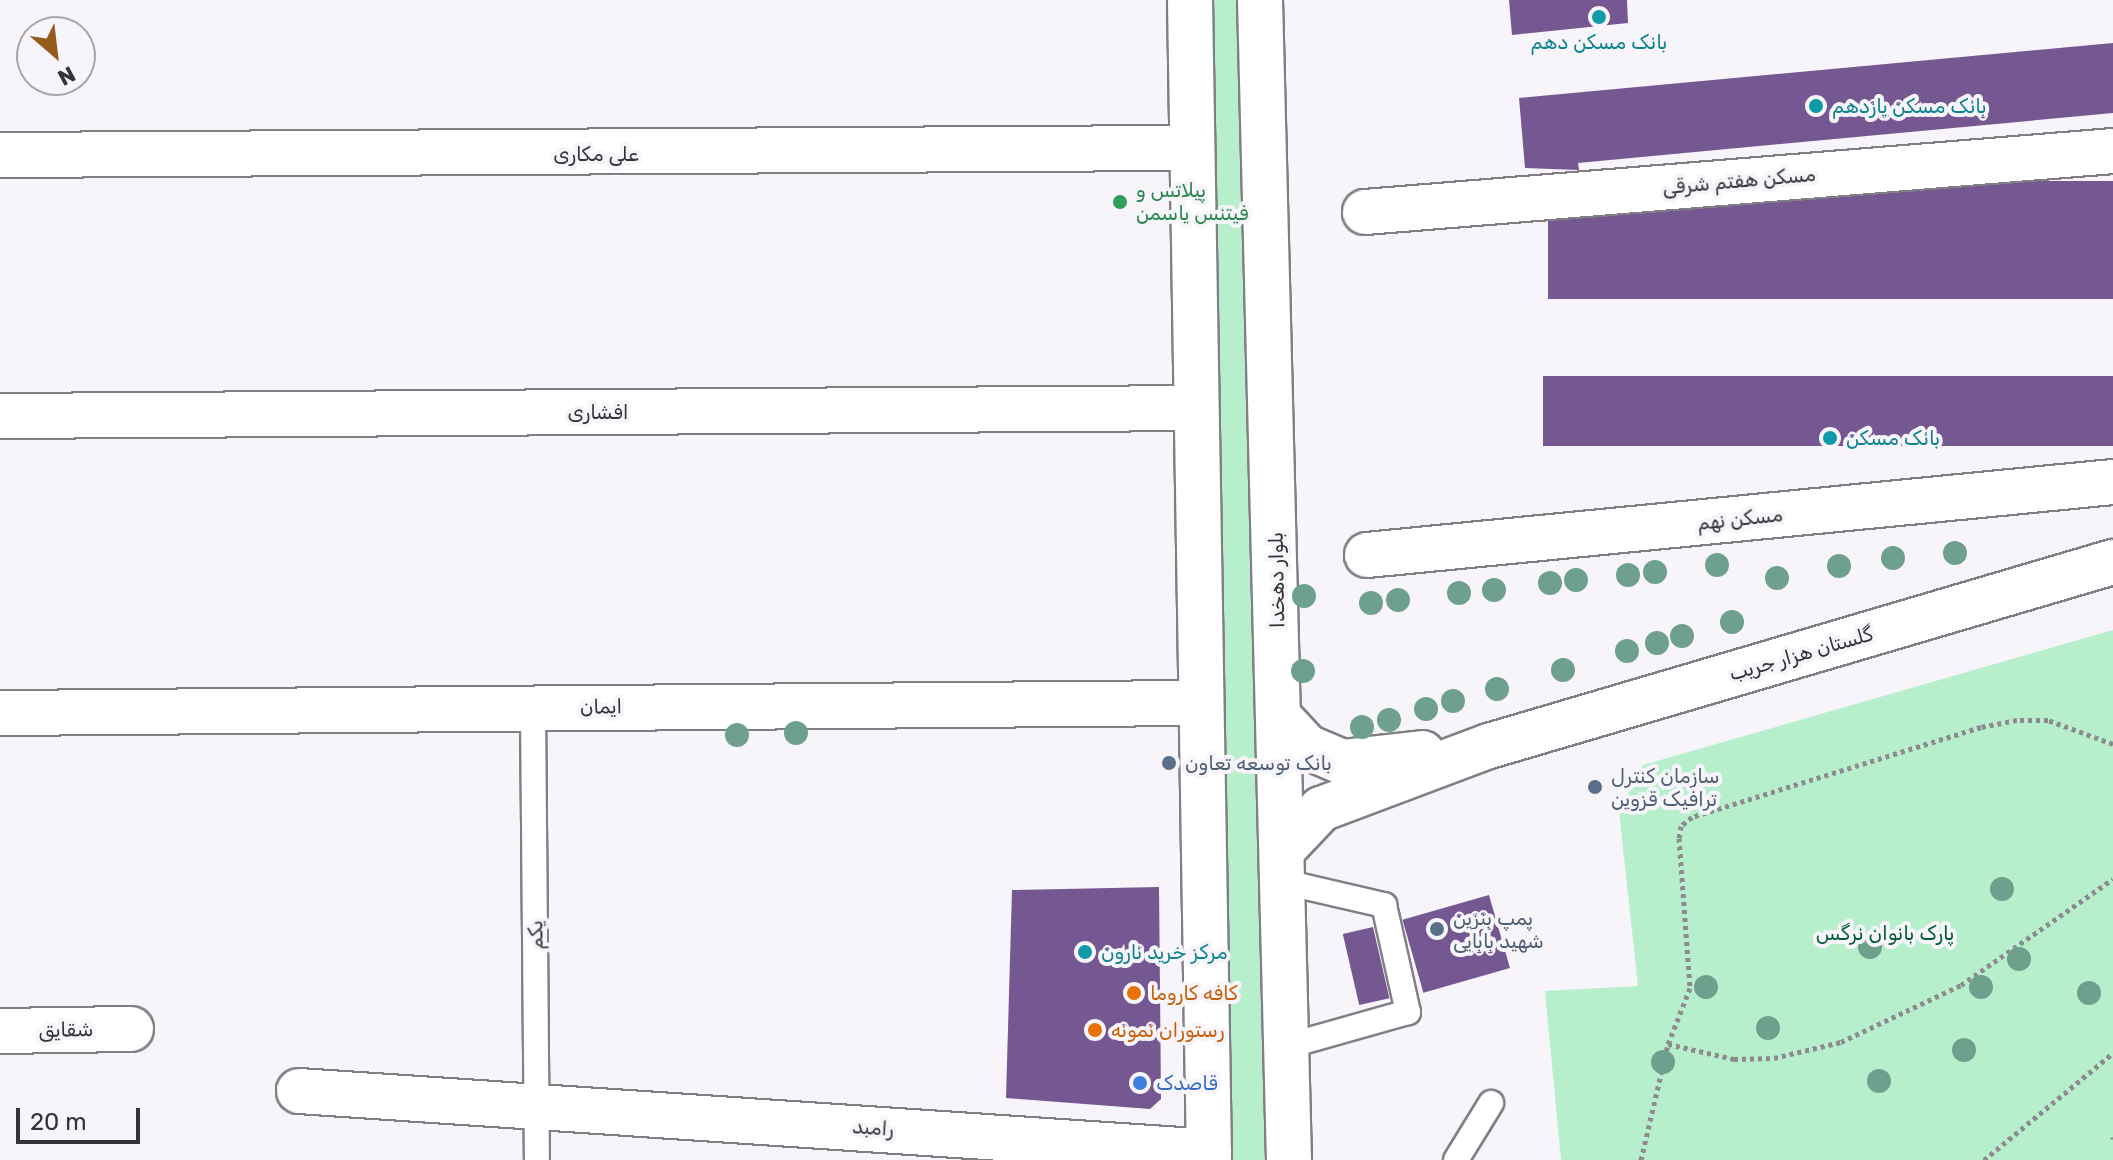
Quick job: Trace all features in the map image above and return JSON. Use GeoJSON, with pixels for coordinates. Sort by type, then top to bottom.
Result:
{"type":"FeatureCollection","features":[{"type":"Feature","properties":{"kind":"street"},"geometry":{"type":"LineString","coordinates":[[1190,0],[1209,1156]]}},
{"type":"Feature","properties":{"kind":"street","name":"بلوار دهخدا"},"geometry":{"type":"LineString","coordinates":[[1260,0],[1281,719],[1289,1160]]}},
{"type":"Feature","properties":{"kind":"street","name":"علی مکاری"},"geometry":{"type":"LineString","coordinates":[[0,155],[1192,148]]}},
{"type":"Feature","properties":{"kind":"street","name":"مسکن هفتم شرقی"},"geometry":{"type":"LineString","coordinates":[[1365,212],[2113,151]]}},
{"type":"Feature","properties":{"kind":"street","name":"افشاری"},"geometry":{"type":"LineString","coordinates":[[0,416],[1196,408]]}},
{"type":"Feature","properties":{"kind":"street","name":"مسکن نهم"},"geometry":{"type":"LineString","coordinates":[[1367,555],[2113,482]]}},
{"type":"Feature","properties":{"kind":"street","name":"گلستان هزار جریب"},"geometry":{"type":"LineString","coordinates":[[1489,746],[2113,562]]}},
{"type":"Feature","properties":{"kind":"street","name":"ایمان"},"geometry":{"type":"LineString","coordinates":[[0,713],[1201,703]]}},
{"type":"Feature","properties":{"kind":"street"},"geometry":{"type":"LineString","coordinates":[[1281,719],[1307,747],[1342,762],[1489,746]]}},
{"type":"Feature","properties":{"kind":"street"},"geometry":{"type":"LineString","coordinates":[[1284,865],[1321,809],[1489,746]]}},
{"type":"Feature","properties":{"kind":"street","name":"شقایق"},"geometry":{"type":"LineString","coordinates":[[0,1031],[131,1029]]}},
{"type":"Feature","properties":{"kind":"street","name":"رامبد"},"geometry":{"type":"LineString","coordinates":[[299,1091],[538,1103],[1209,1156]]}},
{"type":"Feature","properties":{"kind":"lane","name":"یکم"},"geometry":{"type":"LineString","coordinates":[[533,709],[537,1160]]}},
{"type":"Feature","properties":{"kind":"lane"},"geometry":{"type":"LineString","coordinates":[[1284,865],[1384,905],[1408,1012],[1288,1046]]}},
{"type":"Feature","properties":{"kind":"lane"},"geometry":{"type":"LineString","coordinates":[[1456,1160],[1491,1103]]}},
{"type":"Feature","properties":{"kind":"path"},"geometry":{"type":"LineString","coordinates":[[1641,1160],[1668,1044],[1690,988],[1679,838],[1681,826],[1692,817],[2017,720],[2048,720],[2113,744]]}},
{"type":"Feature","properties":{"kind":"path"},"geometry":{"type":"LineString","coordinates":[[1668,1044],[1734,1059],[1774,1058],[1841,1042],[1961,985],[2113,879]]}},
{"type":"Feature","properties":{"kind":"path"},"geometry":{"type":"LineString","coordinates":[[1984,1160],[2113,1053]]}},
{"type":"Feature","properties":{"kind":"green space"},"geometry":{"type":"Polygon","coordinates":[[[1190,0],[1264,0],[1264,1160],[1190,1160],[1190,0]]]}},
{"type":"Feature","properties":{"kind":"green space","name":"پارک بانوان نرگس"},"geometry":{"type":"Polygon","coordinates":[[[2113,630],[2113,1160],[1561,1160],[1545,991],[1638,986],[1619,811],[1643,765],[2113,630]]]}},
{"type":"Feature","properties":{"kind":"building"},"geometry":{"type":"Polygon","coordinates":[[[1509,0],[1627,0],[1628,23],[1512,35],[1509,0]]]}},
{"type":"Feature","properties":{"kind":"building","name":"بانک مسکن یازدهم"},"geometry":{"type":"Polygon","coordinates":[[[2113,43],[2113,113],[1578,163],[1579,170],[1525,168],[1519,98],[2113,43]]]}},
{"type":"Feature","properties":{"kind":"building"},"geometry":{"type":"Polygon","coordinates":[[[1548,181],[2113,181],[2113,299],[1548,299],[1548,181]]]}},
{"type":"Feature","properties":{"kind":"building","name":"بانک مسکن"},"geometry":{"type":"Polygon","coordinates":[[[1543,376],[2113,376],[2113,446],[1543,446],[1543,376]]]}},
{"type":"Feature","properties":{"kind":"building","name":"مرکز خرید نارون"},"geometry":{"type":"Polygon","coordinates":[[[1159,887],[1161,1099],[1150,1109],[1006,1098],[1012,890],[1159,887]]]}},
{"type":"Feature","properties":{"kind":"building"},"geometry":{"type":"Polygon","coordinates":[[[1489,895],[1510,968],[1423,993],[1402,920],[1489,895]]]}},
{"type":"Feature","properties":{"kind":"building"},"geometry":{"type":"Polygon","coordinates":[[[1373,927],[1389,998],[1359,1005],[1343,934],[1373,927]]]}},
{"type":"Feature","properties":{"kind":"place","name":"بانک مسکن دهم"},"geometry":{"type":"Point","coordinates":[1599,17]}},
{"type":"Feature","properties":{"kind":"place","name":"بانک مسکن یازدهم"},"geometry":{"type":"Point","coordinates":[1816,106]}},
{"type":"Feature","properties":{"kind":"place","name":"پیلاتس و فیتنس یاسمن"},"geometry":{"type":"Point","coordinates":[1120,202]}},
{"type":"Feature","properties":{"kind":"place","name":"بانک مسکن"},"geometry":{"type":"Point","coordinates":[1830,438]}},
{"type":"Feature","properties":{"kind":"place","name":"بانک توسعه تعاون"},"geometry":{"type":"Point","coordinates":[1169,763]}},
{"type":"Feature","properties":{"kind":"place","name":"سازمان کنترل ترافیک قزوین"},"geometry":{"type":"Point","coordinates":[1595,787]}},
{"type":"Feature","properties":{"kind":"place","name":"پمپ بنزین شهید بابایی"},"geometry":{"type":"Point","coordinates":[1437,929]}},
{"type":"Feature","properties":{"kind":"place","name":"مرکز خرید نارون"},"geometry":{"type":"Point","coordinates":[1085,952]}},
{"type":"Feature","properties":{"kind":"place","name":"کافه کاروما"},"geometry":{"type":"Point","coordinates":[1134,993]}},
{"type":"Feature","properties":{"kind":"place","name":"رستوران نمونه"},"geometry":{"type":"Point","coordinates":[1095,1030]}},
{"type":"Feature","properties":{"kind":"place","name":"قاصدک"},"geometry":{"type":"Point","coordinates":[1140,1083]}}]}
